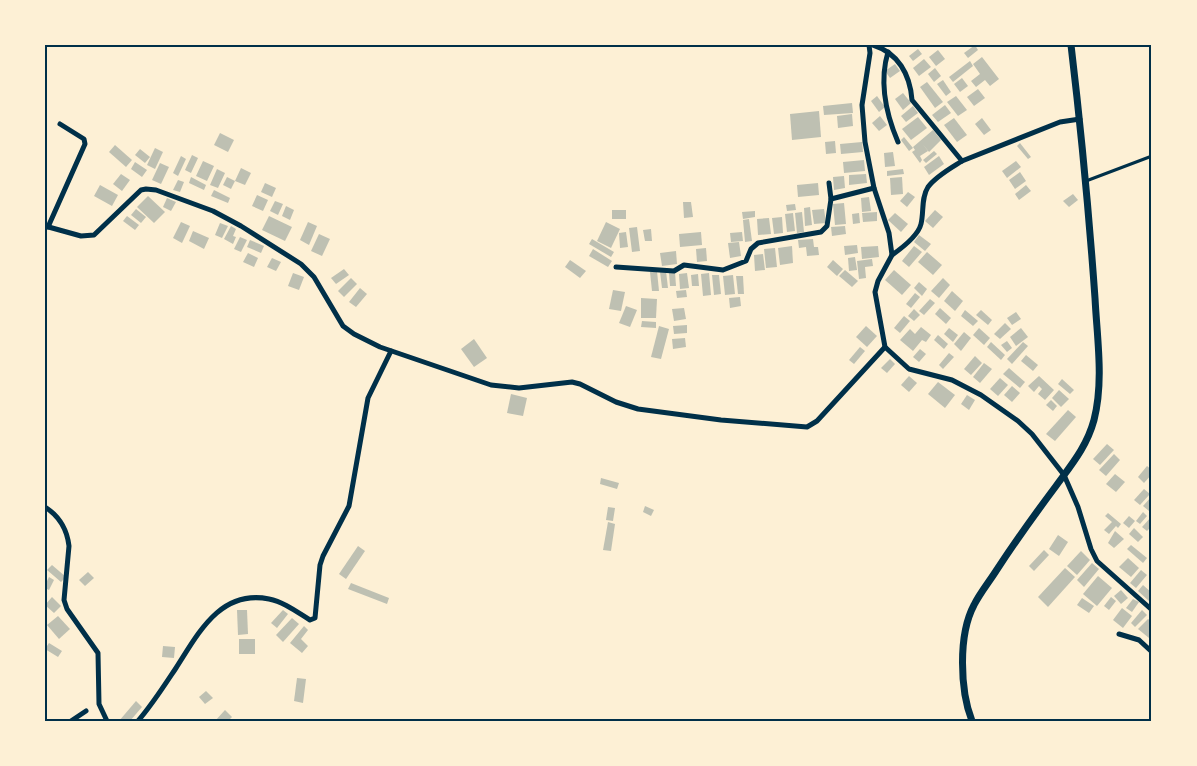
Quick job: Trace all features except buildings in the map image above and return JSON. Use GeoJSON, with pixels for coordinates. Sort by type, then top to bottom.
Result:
{"type":"FeatureCollection","features":[{"type":"Feature","properties":{"kind":"street"},"geometry":{"type":"LineString","coordinates":[[892,255],[889,233],[874,188],[865,142],[862,109],[871,45],[888,52],[899,63],[912,87],[912,100],[962,161]]}},
{"type":"Feature","properties":{"kind":"street"},"geometry":{"type":"LineString","coordinates":[[972,721],[967,707],[963,674],[965,635],[974,606],[1022,532],[1083,449],[1098,402],[1099,370],[1080,119],[1071,45]]}},
{"type":"Feature","properties":{"kind":"street"},"geometry":{"type":"LineString","coordinates":[[888,52],[884,75],[885,94],[890,120],[898,142]]}},
{"type":"Feature","properties":{"kind":"street"},"geometry":{"type":"LineString","coordinates":[[1080,119],[1060,122],[962,161],[928,187],[923,200],[921,223],[918,230],[892,255],[878,281],[875,292],[885,347],[909,369],[952,380],[1003,409],[1032,434],[1064,475],[1078,507],[1094,555],[1116,579],[1152,610]]}},
{"type":"Feature","properties":{"kind":"street"},"geometry":{"type":"LineString","coordinates":[[60,124],[84,139],[85,144],[46,227],[81,236],[94,235],[141,190],[156,190],[221,215],[301,264],[314,277],[343,326],[354,334],[391,351],[491,385],[519,388],[572,382],[616,402],[638,409],[800,428],[817,421],[885,347]]}},
{"type":"Feature","properties":{"kind":"street"},"geometry":{"type":"LineString","coordinates":[[616,267],[674,271],[684,265],[726,269],[746,261],[751,249],[758,243],[821,232],[827,226],[831,200],[829,183]]}},
{"type":"Feature","properties":{"kind":"street"},"geometry":{"type":"LineString","coordinates":[[831,200],[874,188]]}},
{"type":"Feature","properties":{"kind":"street"},"geometry":{"type":"LineString","coordinates":[[138,721],[202,627],[222,608],[248,598],[260,597],[276,601],[310,620],[315,618],[322,556],[349,506],[368,398],[391,351]]}},
{"type":"Feature","properties":{"kind":"street"},"geometry":{"type":"LineString","coordinates":[[45,507],[57,517],[68,538],[64,600],[67,609],[98,653],[99,704],[107,721]]}},
{"type":"Feature","properties":{"kind":"street"},"geometry":{"type":"LineString","coordinates":[[1119,634],[1139,640],[1152,652]]}},
{"type":"Feature","properties":{"kind":"street"},"geometry":{"type":"LineString","coordinates":[[71,721],[86,711]]}},
{"type":"Feature","properties":{"kind":"lane"},"geometry":{"type":"LineString","coordinates":[[1084,182],[1152,156]]}}]}
